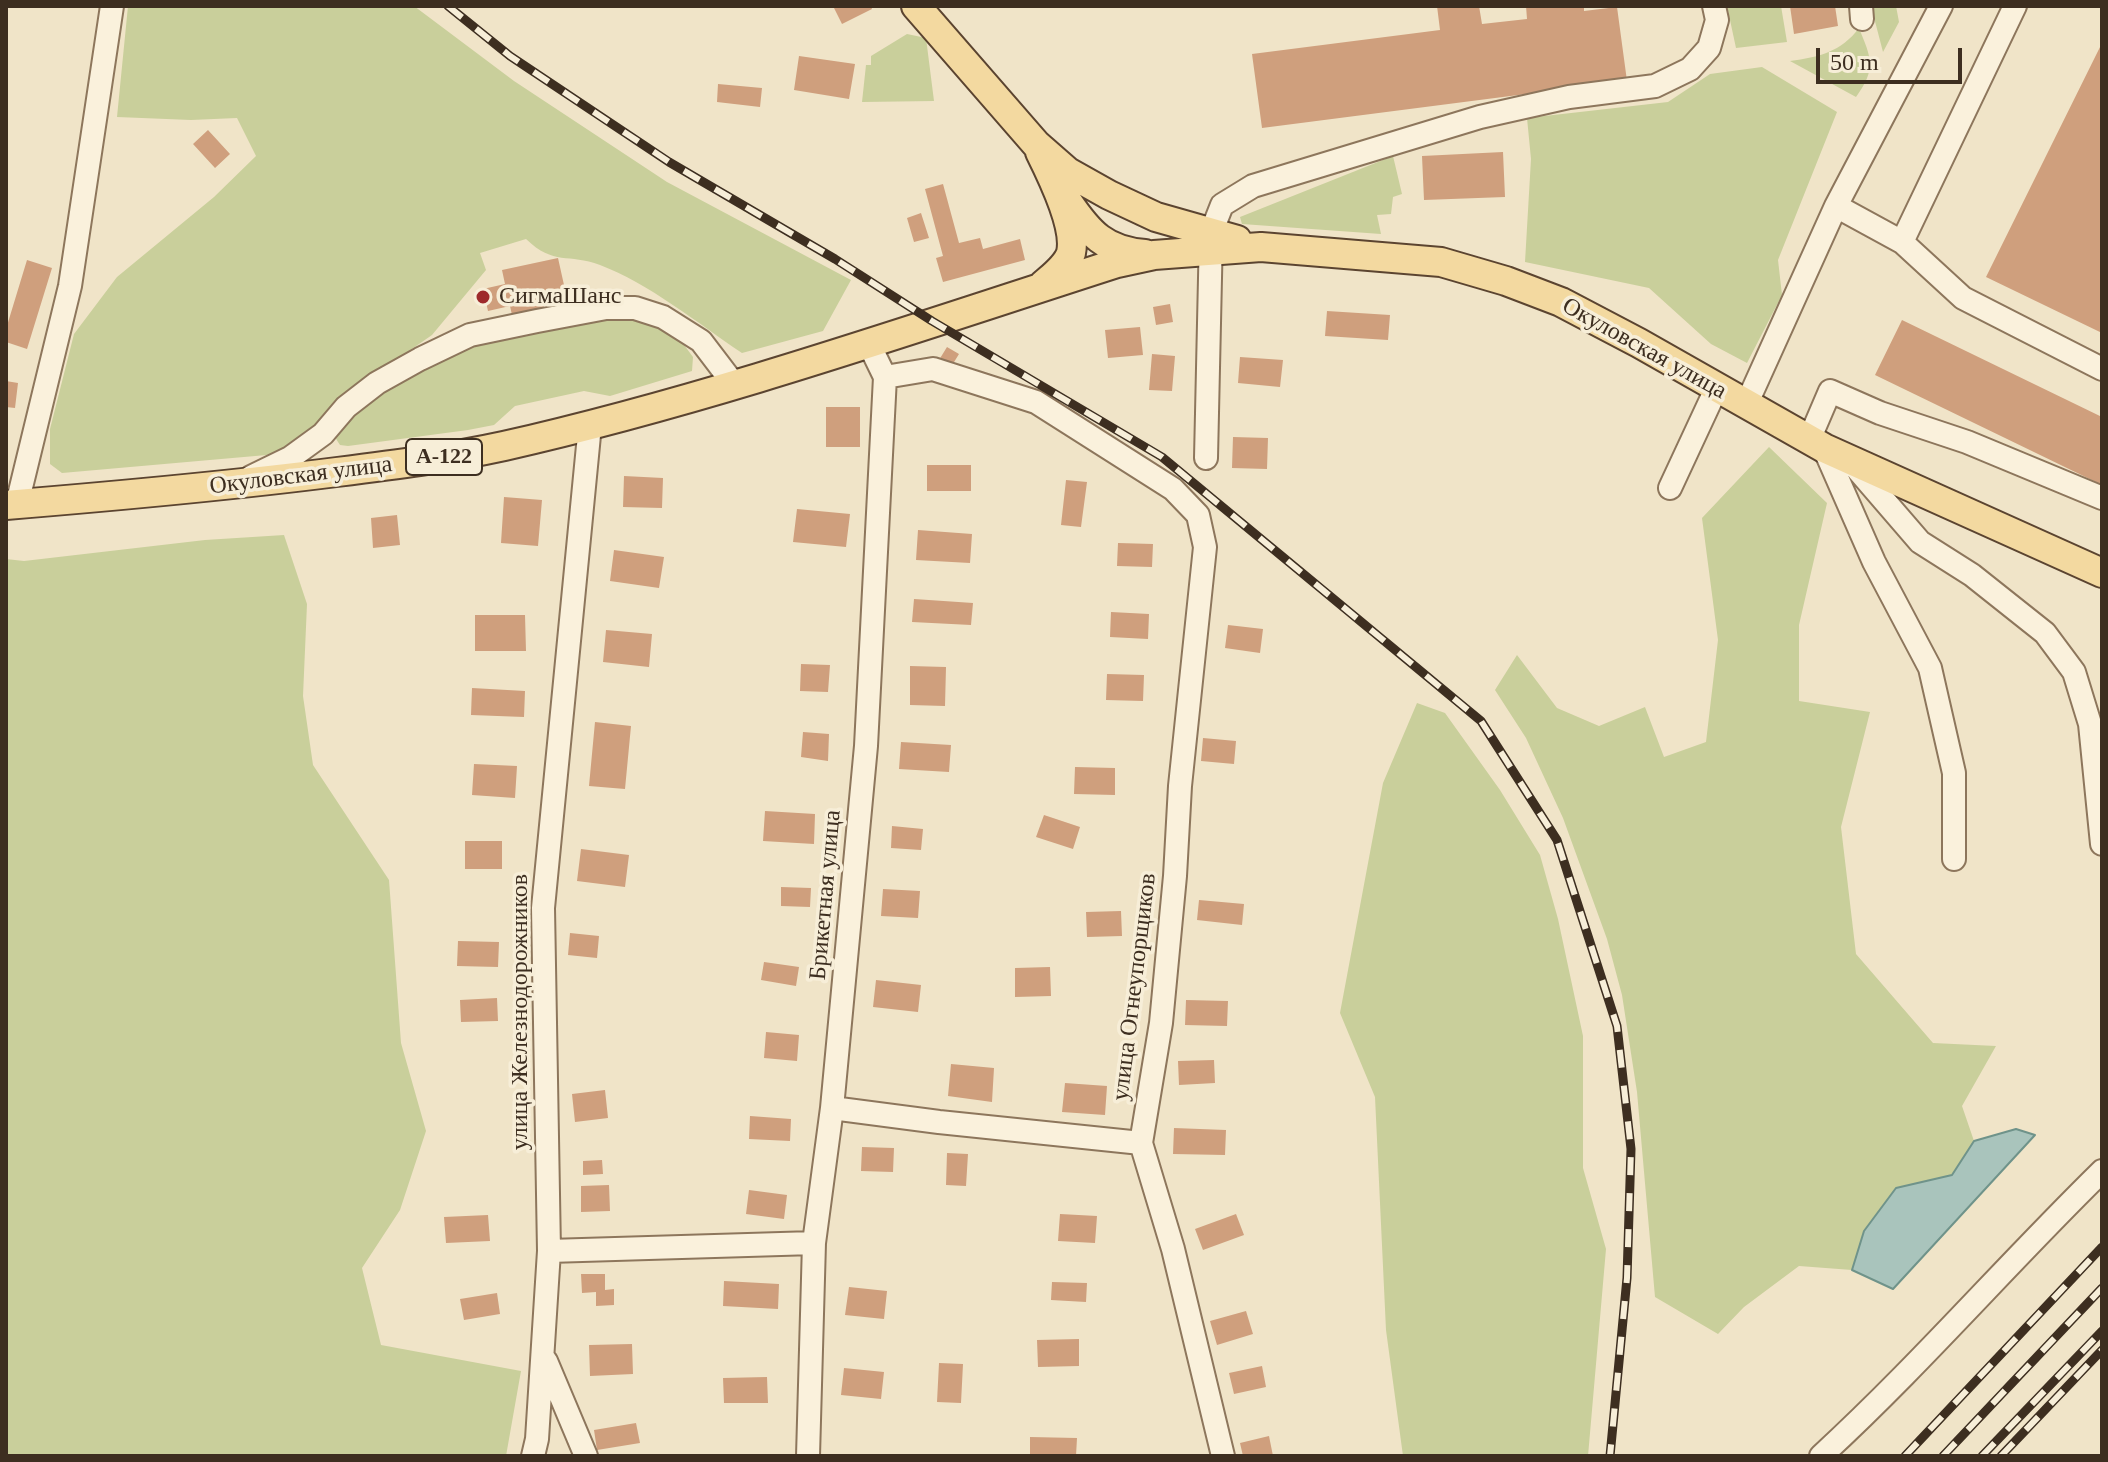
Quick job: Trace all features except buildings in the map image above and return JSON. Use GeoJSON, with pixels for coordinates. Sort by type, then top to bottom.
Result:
{"type":"FeatureCollection","features":[{"type":"Feature","properties":{"kind":"main road"},"geometry":{"type":"LineString","coordinates":[[923,8],[1036,144],[1086,183],[1210,241]]}},
{"type":"Feature","properties":{"kind":"main road"},"geometry":{"type":"LineString","coordinates":[[1036,144],[1052,176],[1095,237],[1131,253],[1154,255]]}},
{"type":"Feature","properties":{"kind":"main road"},"geometry":{"type":"LineString","coordinates":[[1039,289],[1062,267],[1070,254],[1070,227],[1052,176]]}},
{"type":"Feature","properties":{"kind":"main road"},"geometry":{"type":"LineString","coordinates":[[1079,275],[1094,263],[1105,243],[1106,230],[1102,212],[1086,183]]}},
{"type":"Feature","properties":{"kind":"main road","name":"Окуловская улица"},"geometry":{"type":"LineString","coordinates":[[1154,255],[1210,241],[1441,262],[1506,281],[1561,302],[1827,449],[2102,573]]}},
{"type":"Feature","properties":{"kind":"main road"},"geometry":{"type":"LineString","coordinates":[[1039,289],[1154,255]]}},
{"type":"Feature","properties":{"kind":"main road","name":"А-122"},"geometry":{"type":"LineString","coordinates":[[868,342],[1039,289]]}},
{"type":"Feature","properties":{"kind":"main road","name":"Окуловская улица"},"geometry":{"type":"LineString","coordinates":[[11,505],[232,486],[413,462],[501,446],[590,425],[868,342]]}},
{"type":"Feature","properties":{"kind":"street"},"geometry":{"type":"LineString","coordinates":[[11,505],[70,286],[112,6]]}},
{"type":"Feature","properties":{"kind":"street"},"geometry":{"type":"LineString","coordinates":[[1206,458],[1210,241],[1222,205],[1253,186],[1480,117],[1569,97],[1655,86],[1690,69],[1709,48],[1717,20],[1714,6]]}},
{"type":"Feature","properties":{"kind":"street"},"geometry":{"type":"LineString","coordinates":[[1746,405],[1836,206],[1941,6]]}},
{"type":"Feature","properties":{"kind":"street"},"geometry":{"type":"LineString","coordinates":[[1902,242],[2015,6]]}},
{"type":"Feature","properties":{"kind":"street"},"geometry":{"type":"LineString","coordinates":[[1836,206],[1902,242],[1963,298],[2102,369]]}},
{"type":"Feature","properties":{"kind":"street"},"geometry":{"type":"LineString","coordinates":[[232,486],[290,458],[323,434],[346,407],[377,383],[470,335],[606,308],[635,308],[663,317],[701,341],[733,383]]}},
{"type":"Feature","properties":{"kind":"street","name":"Брикетная улица"},"geometry":{"type":"LineString","coordinates":[[808,1456],[814,1243],[832,1108],[866,746],[885,377],[868,342]]}},
{"type":"Feature","properties":{"kind":"street","name":"улица Огнеупорщиков"},"geometry":{"type":"LineString","coordinates":[[885,377],[933,369],[1036,402],[1173,489],[1198,515],[1205,547],[1180,786],[1161,1023],[1141,1143],[1173,1249],[1223,1456]]}},
{"type":"Feature","properties":{"kind":"street"},"geometry":{"type":"LineString","coordinates":[[1670,488],[1717,387]]}},
{"type":"Feature","properties":{"kind":"street"},"geometry":{"type":"LineString","coordinates":[[1954,859],[1954,773],[1930,668],[1874,562],[1827,449],[1830,391],[1880,413],[1967,442],[2102,498]]}},
{"type":"Feature","properties":{"kind":"street","name":"улица Железнодорожников"},"geometry":{"type":"LineString","coordinates":[[533,1456],[537,1439],[549,1251],[543,908],[590,425]]}},
{"type":"Feature","properties":{"kind":"street"},"geometry":{"type":"LineString","coordinates":[[1827,449],[1920,542],[1972,575],[2045,633],[2074,672],[2090,724],[2102,844]]}},
{"type":"Feature","properties":{"kind":"street"},"geometry":{"type":"LineString","coordinates":[[832,1108],[1141,1143]]}},
{"type":"Feature","properties":{"kind":"street"},"geometry":{"type":"LineString","coordinates":[[1821,1456],[1860,1420],[2102,1171]]}},
{"type":"Feature","properties":{"kind":"street"},"geometry":{"type":"LineString","coordinates":[[549,1251],[814,1243]]}},
{"type":"Feature","properties":{"kind":"street"},"geometry":{"type":"LineString","coordinates":[[542,1352],[586,1456]]}},
{"type":"Feature","properties":{"kind":"street"},"geometry":{"type":"LineString","coordinates":[[1206,1456],[1214,1415]]}},
{"type":"Feature","properties":{"kind":"green space"},"geometry":{"type":"Polygon","coordinates":[[[128,6],[414,6],[514,81],[667,182],[851,280],[823,331],[742,353],[636,282],[600,265],[545,253],[526,239],[480,253],[486,270],[432,335],[347,394],[314,429],[278,454],[62,473],[50,464],[50,429],[74,334],[117,277],[214,197],[256,156],[237,118],[117,117],[128,6]]]}},
{"type":"Feature","properties":{"kind":"green space"},"geometry":{"type":"Polygon","coordinates":[[[1727,6],[1781,6],[1787,42],[1736,48],[1727,6]]]}},
{"type":"Feature","properties":{"kind":"green space"},"geometry":{"type":"Polygon","coordinates":[[[1871,6],[1896,6],[1899,22],[1883,52],[1871,6]]]}},
{"type":"Feature","properties":{"kind":"green space"},"geometry":{"type":"Polygon","coordinates":[[[1859,28],[1870,63],[1867,78],[1856,97],[1790,61],[1829,52],[1845,43],[1859,28]]]}},
{"type":"Feature","properties":{"kind":"green space"},"geometry":{"type":"Polygon","coordinates":[[[907,34],[926,38],[934,101],[862,102],[866,65],[871,65],[871,56],[907,34]]]}},
{"type":"Feature","properties":{"kind":"green space"},"geometry":{"type":"Polygon","coordinates":[[[1762,67],[1837,112],[1778,260],[1782,295],[1747,363],[1711,344],[1649,288],[1525,262],[1531,159],[1527,118],[1668,102],[1710,74],[1762,67]]]}},
{"type":"Feature","properties":{"kind":"green space"},"geometry":{"type":"Polygon","coordinates":[[[1393,156],[1402,194],[1393,197],[1391,214],[1377,215],[1381,234],[1242,224],[1240,217],[1393,156]]]}},
{"type":"Feature","properties":{"kind":"green space"},"geometry":{"type":"Polygon","coordinates":[[[623,313],[673,330],[693,357],[692,371],[610,396],[584,391],[515,406],[494,425],[468,430],[348,446],[340,445],[336,439],[337,429],[362,407],[433,363],[476,341],[522,329],[623,313]]]}},
{"type":"Feature","properties":{"kind":"green space"},"geometry":{"type":"Polygon","coordinates":[[[1769,447],[1827,503],[1799,625],[1799,701],[1870,712],[1841,827],[1856,954],[1933,1043],[1996,1046],[1962,1106],[1974,1141],[1952,1175],[1896,1188],[1864,1231],[1852,1270],[1799,1266],[1744,1307],[1718,1334],[1655,1297],[1637,1092],[1622,995],[1607,939],[1563,818],[1526,738],[1495,690],[1517,655],[1557,708],[1599,726],[1645,707],[1664,757],[1706,742],[1718,640],[1702,518],[1769,447]]]}},
{"type":"Feature","properties":{"kind":"green space"},"geometry":{"type":"Polygon","coordinates":[[[284,535],[307,604],[303,696],[313,765],[389,880],[401,1043],[426,1131],[400,1210],[362,1268],[381,1345],[521,1371],[506,1456],[6,1456],[6,559],[24,561],[205,540],[284,535]]]}},
{"type":"Feature","properties":{"kind":"green space"},"geometry":{"type":"Polygon","coordinates":[[[1417,703],[1445,713],[1500,790],[1540,855],[1558,919],[1583,1036],[1583,1168],[1606,1249],[1588,1456],[1403,1456],[1386,1330],[1375,1097],[1340,1013],[1383,783],[1417,703]]]}},
{"type":"Feature","properties":{"kind":"water"},"geometry":{"type":"Polygon","coordinates":[[[2016,1129],[2035,1135],[1893,1289],[1852,1270],[1864,1231],[1896,1188],[1952,1175],[1974,1141],[2016,1129]]]}},
{"type":"Feature","properties":{"kind":"railway"},"geometry":{"type":"LineString","coordinates":[[448,6],[510,56],[669,162],[1162,457],[1481,721],[1557,840],[1617,1026],[1631,1149],[1627,1278],[1610,1456]]}},
{"type":"Feature","properties":{"kind":"railway"},"geometry":{"type":"LineString","coordinates":[[1905,1456],[2102,1247]]}},
{"type":"Feature","properties":{"kind":"railway"},"geometry":{"type":"LineString","coordinates":[[1943,1456],[2102,1288]]}},
{"type":"Feature","properties":{"kind":"railway"},"geometry":{"type":"LineString","coordinates":[[1982,1456],[2102,1331]]}},
{"type":"Feature","properties":{"kind":"railway"},"geometry":{"type":"LineString","coordinates":[[2001,1456],[2102,1350]]}},
{"type":"Feature","properties":{"kind":"place","name":"СигмаШанс"},"geometry":{"type":"Point","coordinates":[483,297]}}]}
